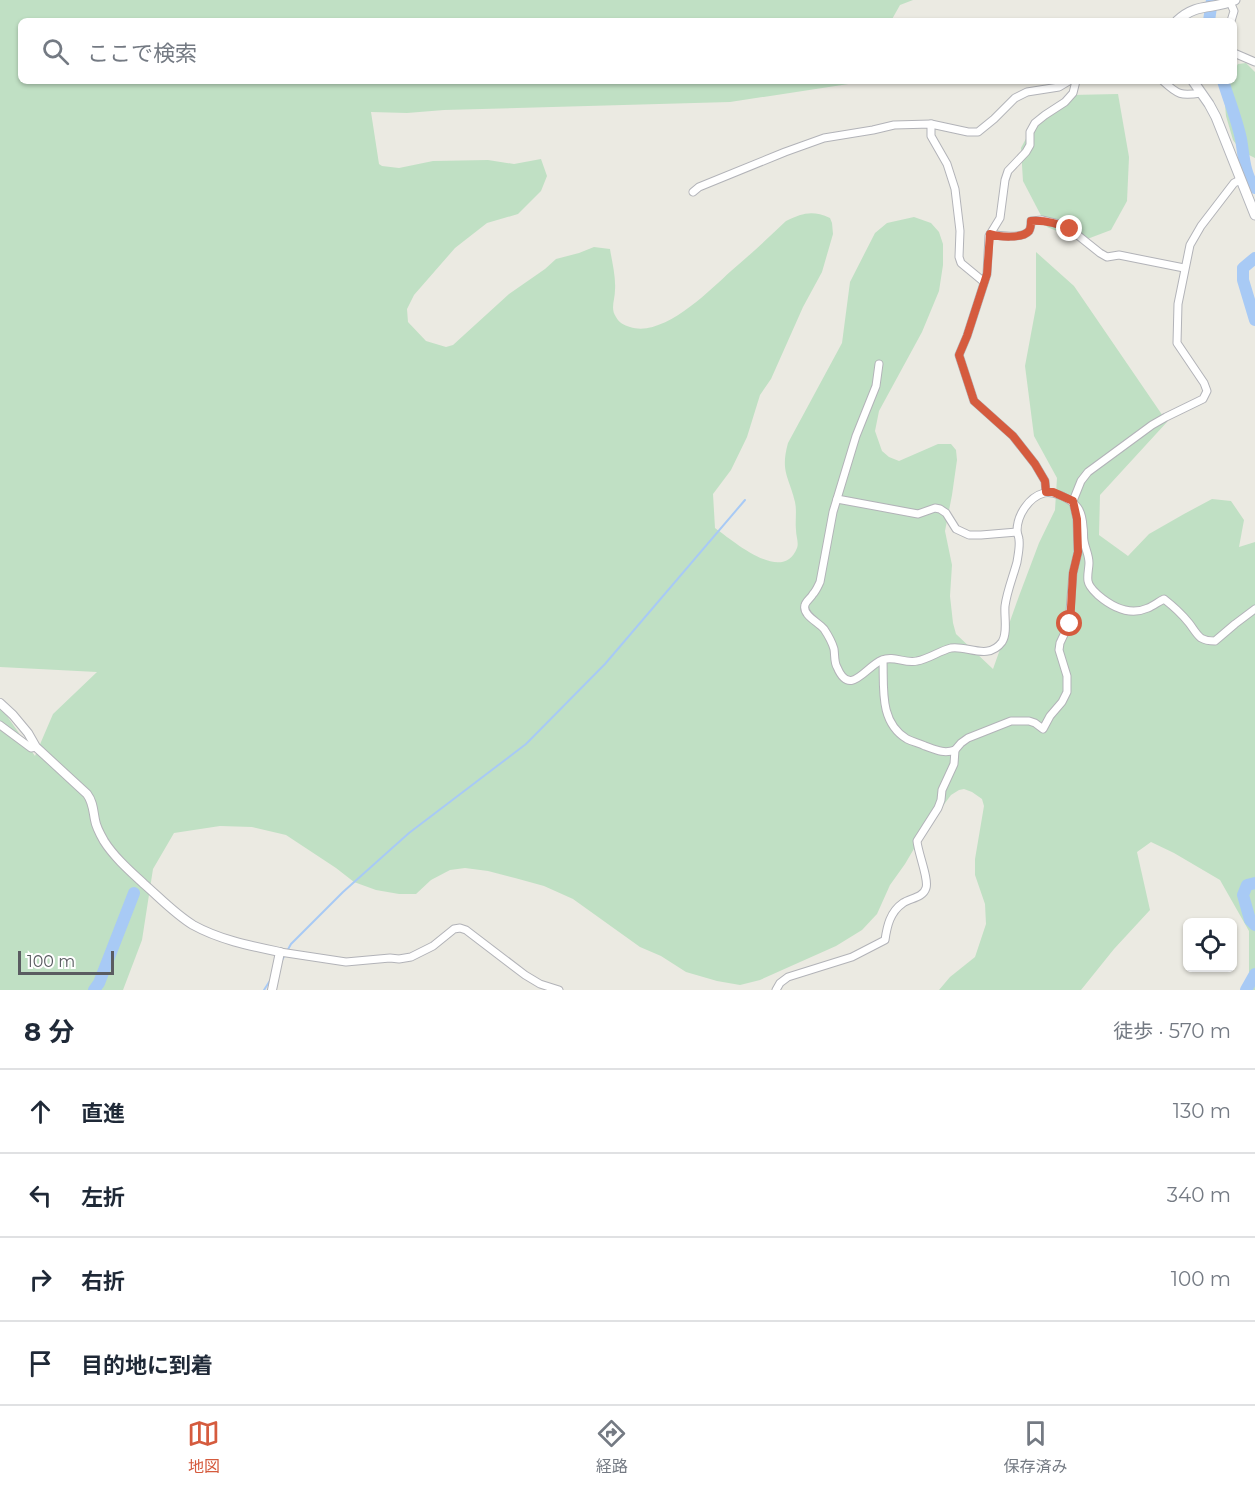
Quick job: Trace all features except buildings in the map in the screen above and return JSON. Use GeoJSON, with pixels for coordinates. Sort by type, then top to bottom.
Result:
{"type":"FeatureCollection","features":[{"type":"Feature","properties":{"kind":"main road"},"geometry":{"type":"LineString","coordinates":[[1180,18],[1185,13],[1198,8],[1231,2]]}},
{"type":"Feature","properties":{"kind":"main road"},"geometry":{"type":"LineString","coordinates":[[1195,84],[1216,117],[1255,215]]}},
{"type":"Feature","properties":{"kind":"street"},"geometry":{"type":"LineString","coordinates":[[1231,2],[1234,11],[1232,18]]}},
{"type":"Feature","properties":{"kind":"street"},"geometry":{"type":"LineString","coordinates":[[1237,55],[1255,62]]}},
{"type":"Feature","properties":{"kind":"street"},"geometry":{"type":"LineString","coordinates":[[693,192],[699,187],[824,138],[894,125],[932,124],[978,132],[1015,98],[1027,92],[1059,87],[1064,84]]}},
{"type":"Feature","properties":{"kind":"street"},"geometry":{"type":"LineString","coordinates":[[1046,492],[1045,481],[1035,464],[1013,436],[974,401],[959,355],[987,274],[990,234],[1000,218],[1008,171],[1030,145],[1030,132],[1035,123],[1065,102],[1073,93],[1075,84]]}},
{"type":"Feature","properties":{"kind":"street"},"geometry":{"type":"LineString","coordinates":[[1166,84],[1173,91],[1185,95],[1201,93]]}},
{"type":"Feature","properties":{"kind":"street"},"geometry":{"type":"LineString","coordinates":[[932,124],[931,136],[947,164],[955,189],[960,231],[959,257],[961,263],[984,282]]}},
{"type":"Feature","properties":{"kind":"street"},"geometry":{"type":"LineString","coordinates":[[776,990],[780,983],[788,977],[852,957],[885,940],[887,924],[900,906],[926,890],[927,882],[917,842],[938,808],[942,790],[954,764],[956,750],[961,743],[968,738],[1011,722],[1035,723],[1043,729],[1062,702],[1067,692],[1067,676],[1059,650],[1060,643],[1070,624],[1073,573],[1078,552],[1077,519],[1073,501],[1081,481],[1103,460],[1152,425],[1203,399],[1207,391],[1204,383],[1177,343],[1178,304],[1184,268],[1190,245],[1201,226],[1234,183],[1240,180]]}},
{"type":"Feature","properties":{"kind":"street"},"geometry":{"type":"LineString","coordinates":[[990,234],[1011,237],[1026,233],[1031,221],[1042,220],[1070,229],[1107,256],[1119,255],[1184,268]]}},
{"type":"Feature","properties":{"kind":"street"},"geometry":{"type":"LineString","coordinates":[[879,364],[876,386],[856,436],[837,499],[820,582],[805,608],[807,613],[823,627],[833,646],[836,666],[850,681],[860,678],[871,666],[888,658],[917,662],[954,647],[988,651],[1002,641],[1008,586],[1019,551],[1017,532],[1021,513],[1036,496],[1046,492],[1053,492],[1073,501],[1078,507],[1089,561],[1088,581],[1091,588],[1113,606],[1123,610],[1139,611],[1164,599],[1177,609],[1202,638],[1209,641],[1215,641],[1255,609]]}},
{"type":"Feature","properties":{"kind":"street"},"geometry":{"type":"LineString","coordinates":[[837,499],[918,514],[934,508],[940,509],[946,513],[956,529],[969,535],[1017,532]]}},
{"type":"Feature","properties":{"kind":"street"},"geometry":{"type":"LineString","coordinates":[[883,660],[883,700],[888,720],[899,733],[909,740],[936,751],[956,750]]}},
{"type":"Feature","properties":{"kind":"street"},"geometry":{"type":"LineString","coordinates":[[0,703],[13,715],[36,747],[87,794],[92,801],[97,828],[106,843],[130,871],[178,914],[194,925],[234,941],[280,952],[346,962],[411,957],[433,946],[454,929],[460,928],[466,930],[525,975],[540,984],[559,990]]}},
{"type":"Feature","properties":{"kind":"street"},"geometry":{"type":"LineString","coordinates":[[0,725],[31,748],[36,747]]}},
{"type":"Feature","properties":{"kind":"street"},"geometry":{"type":"LineString","coordinates":[[272,990],[280,952]]}},
{"type":"Feature","properties":{"kind":"green space"},"geometry":{"type":"Polygon","coordinates":[[[0,0],[913,0],[900,5],[893,18],[18,18],[18,84],[848,84],[730,102],[407,113],[371,112],[379,164],[382,166],[399,168],[433,161],[488,160],[514,164],[541,159],[547,176],[541,191],[518,214],[487,223],[455,248],[414,295],[407,309],[408,322],[426,341],[446,347],[453,345],[509,294],[556,259],[594,247],[610,249],[615,280],[613,310],[617,319],[630,327],[643,329],[657,326],[685,311],[786,221],[808,214],[830,218],[833,234],[822,272],[803,307],[771,379],[760,395],[747,437],[731,470],[713,494],[715,528],[757,556],[769,561],[781,562],[790,558],[798,544],[796,505],[785,468],[788,443],[842,343],[850,282],[875,233],[887,223],[914,217],[931,223],[939,232],[943,244],[939,291],[922,332],[879,411],[875,431],[882,451],[899,461],[938,444],[951,444],[956,450],[957,460],[945,531],[952,565],[950,596],[953,623],[956,634],[993,669],[1039,543],[1055,510],[1057,478],[1034,436],[1025,366],[1036,307],[1036,252],[1074,286],[1167,422],[1100,495],[1099,535],[1128,556],[1149,534],[1212,499],[1231,501],[1244,520],[1239,547],[1255,542],[1255,990],[1249,990],[1249,931],[1220,880],[1151,842],[1137,852],[1150,910],[1081,990],[939,990],[950,977],[975,957],[986,924],[985,904],[975,875],[975,859],[984,806],[982,799],[964,789],[951,795],[925,830],[890,885],[877,914],[862,930],[836,946],[760,980],[740,985],[686,972],[661,956],[640,947],[573,899],[544,886],[488,871],[465,868],[450,870],[431,880],[416,894],[376,890],[354,882],[286,835],[252,827],[220,826],[174,833],[153,869],[142,940],[123,990],[0,990],[0,706],[35,756],[53,714],[97,672],[0,667],[0,0]]]}},
{"type":"Feature","properties":{"kind":"green space"},"geometry":{"type":"Polygon","coordinates":[[[1246,63],[1255,72],[1255,158],[1241,151],[1233,140],[1226,116],[1224,94],[1228,84],[1237,84],[1238,64],[1246,63]]]}},
{"type":"Feature","properties":{"kind":"green space"},"geometry":{"type":"Polygon","coordinates":[[[1118,94],[1129,157],[1127,201],[1111,230],[1082,241],[1047,227],[1023,181],[1021,148],[1039,114],[1071,95],[1118,94]]]}},
{"type":"Feature","properties":{"kind":"waterway"},"geometry":{"type":"LineString","coordinates":[[1209,18],[1212,0]]}},
{"type":"Feature","properties":{"kind":"waterway"},"geometry":{"type":"LineString","coordinates":[[1224,84],[1239,132],[1247,171],[1255,188]]}},
{"type":"Feature","properties":{"kind":"waterway"},"geometry":{"type":"LineString","coordinates":[[1255,258],[1243,268],[1243,280],[1255,320]]}},
{"type":"Feature","properties":{"kind":"waterway"},"geometry":{"type":"LineString","coordinates":[[281,962],[291,944],[343,892],[409,833],[526,744],[605,664],[745,500]]}},
{"type":"Feature","properties":{"kind":"waterway"},"geometry":{"type":"LineString","coordinates":[[1255,883],[1247,885],[1243,895],[1250,920],[1255,925]]}},
{"type":"Feature","properties":{"kind":"waterway"},"geometry":{"type":"LineString","coordinates":[[94,990],[99,983],[134,893]]}},
{"type":"Feature","properties":{"kind":"waterway"},"geometry":{"type":"LineString","coordinates":[[1246,990],[1255,974]]}},
{"type":"Feature","properties":{"kind":"waterway"},"geometry":{"type":"LineString","coordinates":[[264,990],[271,979]]}},
{"type":"Feature","properties":{"kind":"route"},"geometry":{"type":"LineString","coordinates":[[1070,229],[1042,220],[1031,221],[1026,233],[1011,237],[990,234],[988,236],[987,274],[959,355],[974,401],[1013,436],[1035,464],[1045,481],[1046,492],[1053,492],[1073,501],[1077,519],[1078,552],[1073,573],[1070,624]]}}]}
